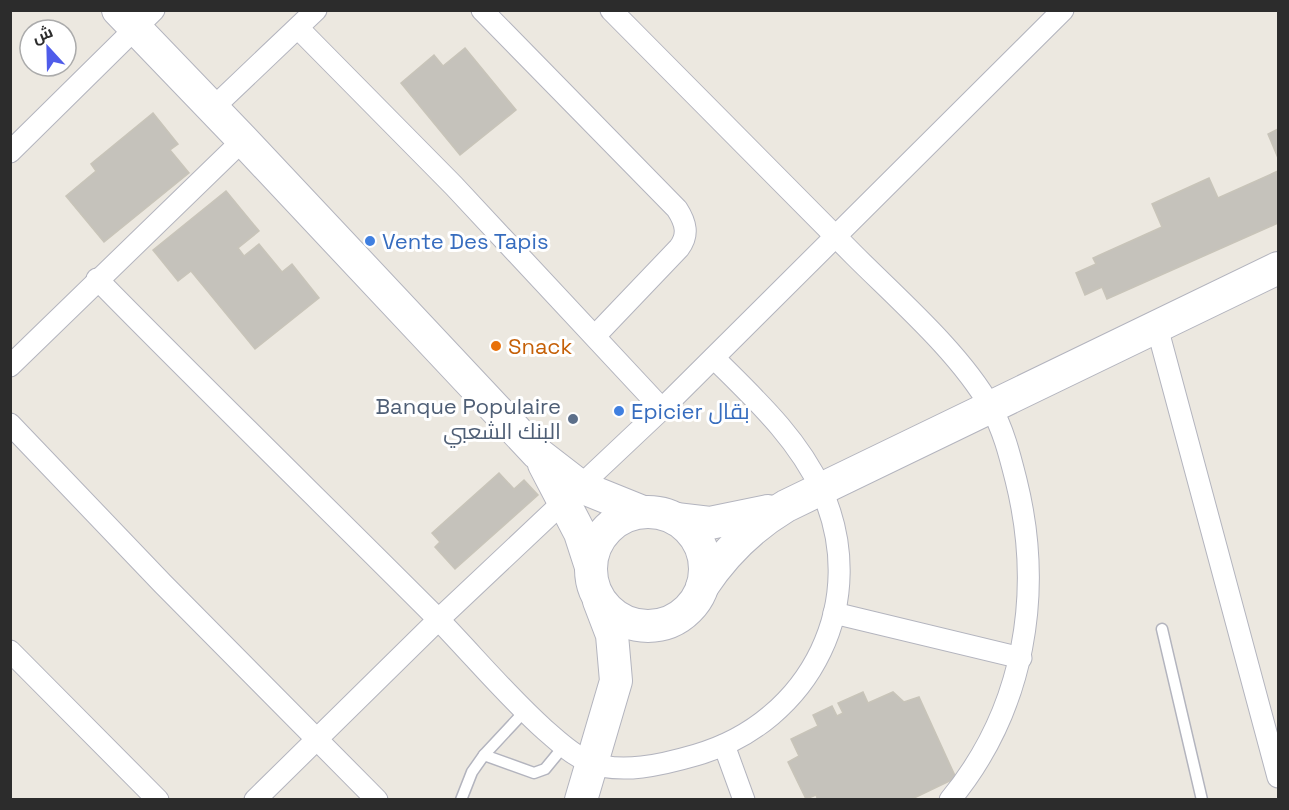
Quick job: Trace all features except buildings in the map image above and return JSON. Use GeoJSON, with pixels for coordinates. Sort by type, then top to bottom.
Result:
{"type":"FeatureCollection","features":[{"type":"Feature","properties":{"kind":"street"},"geometry":{"type":"LineString","coordinates":[[213,108],[316,10]]}},
{"type":"Feature","properties":{"kind":"street"},"geometry":{"type":"LineString","coordinates":[[482,10],[677,209],[683,218],[686,236],[679,249],[595,336]]}},
{"type":"Feature","properties":{"kind":"street"},"geometry":{"type":"LineString","coordinates":[[611,10],[941,344],[968,375],[991,407],[1010,456],[1021,499],[1027,539],[1028,590],[1021,658],[1009,699],[992,737],[972,772],[950,800]]}},
{"type":"Feature","properties":{"kind":"street"},"geometry":{"type":"LineString","coordinates":[[255,800],[438,620],[662,409],[834,235],[1063,10]]}},
{"type":"Feature","properties":{"kind":"street"},"geometry":{"type":"LineString","coordinates":[[10,152],[136,16],[213,108],[537,453],[573,495],[580,533],[612,635],[616,681],[581,800]]}},
{"type":"Feature","properties":{"kind":"street"},"geometry":{"type":"LineString","coordinates":[[298,28],[454,186],[662,409]]}},
{"type":"Feature","properties":{"kind":"street"},"geometry":{"type":"LineString","coordinates":[[10,366],[97,279],[243,140]]}},
{"type":"Feature","properties":{"kind":"street"},"geometry":{"type":"LineString","coordinates":[[616,681],[643,646],[693,604],[716,565],[744,535],[786,506],[1278,268]]}},
{"type":"Feature","properties":{"kind":"street"},"geometry":{"type":"LineString","coordinates":[[97,279],[438,620],[524,712],[564,746],[592,764],[630,766],[662,764],[724,745],[759,727],[791,698],[817,658],[834,613],[838,575],[837,548],[832,519],[821,489],[801,454],[779,424],[714,358]]}},
{"type":"Feature","properties":{"kind":"street"},"geometry":{"type":"LineString","coordinates":[[1156,327],[1278,777]]}},
{"type":"Feature","properties":{"kind":"street"},"geometry":{"type":"LineString","coordinates":[[10,424],[377,800]]}},
{"type":"Feature","properties":{"kind":"street"},"geometry":{"type":"LineString","coordinates":[[573,495],[676,519],[710,523],[739,519],[786,506]]}},
{"type":"Feature","properties":{"kind":"street"},"geometry":{"type":"LineString","coordinates":[[643,512],[625,517],[610,527],[594,549],[594,582],[609,611],[631,624],[650,626],[674,620]]}},
{"type":"Feature","properties":{"kind":"street"},"geometry":{"type":"LineString","coordinates":[[676,519],[693,534],[702,548],[705,570],[702,587]]}},
{"type":"Feature","properties":{"kind":"street"},"geometry":{"type":"LineString","coordinates":[[834,613],[1021,658]]}},
{"type":"Feature","properties":{"kind":"street"},"geometry":{"type":"LineString","coordinates":[[10,651],[158,800]]}},
{"type":"Feature","properties":{"kind":"street"},"geometry":{"type":"LineString","coordinates":[[724,745],[744,800]]}},
{"type":"Feature","properties":{"kind":"lane"},"geometry":{"type":"LineString","coordinates":[[1162,629],[1202,800]]}},
{"type":"Feature","properties":{"kind":"lane"},"geometry":{"type":"LineString","coordinates":[[461,800],[472,772],[484,755],[524,712]]}},
{"type":"Feature","properties":{"kind":"lane"},"geometry":{"type":"LineString","coordinates":[[484,755],[534,773],[545,769],[564,746]]}},
{"type":"Feature","properties":{"kind":"place","name":"Vente Des Tapis"},"geometry":{"type":"Point","coordinates":[370,241]}},
{"type":"Feature","properties":{"kind":"place","name":"Snack"},"geometry":{"type":"Point","coordinates":[496,346]}},
{"type":"Feature","properties":{"kind":"place","name":"Epicier بقال"},"geometry":{"type":"Point","coordinates":[619,411]}},
{"type":"Feature","properties":{"kind":"place","name":"Banque Populaire البنك الشعبي"},"geometry":{"type":"Point","coordinates":[573,419]}}]}
